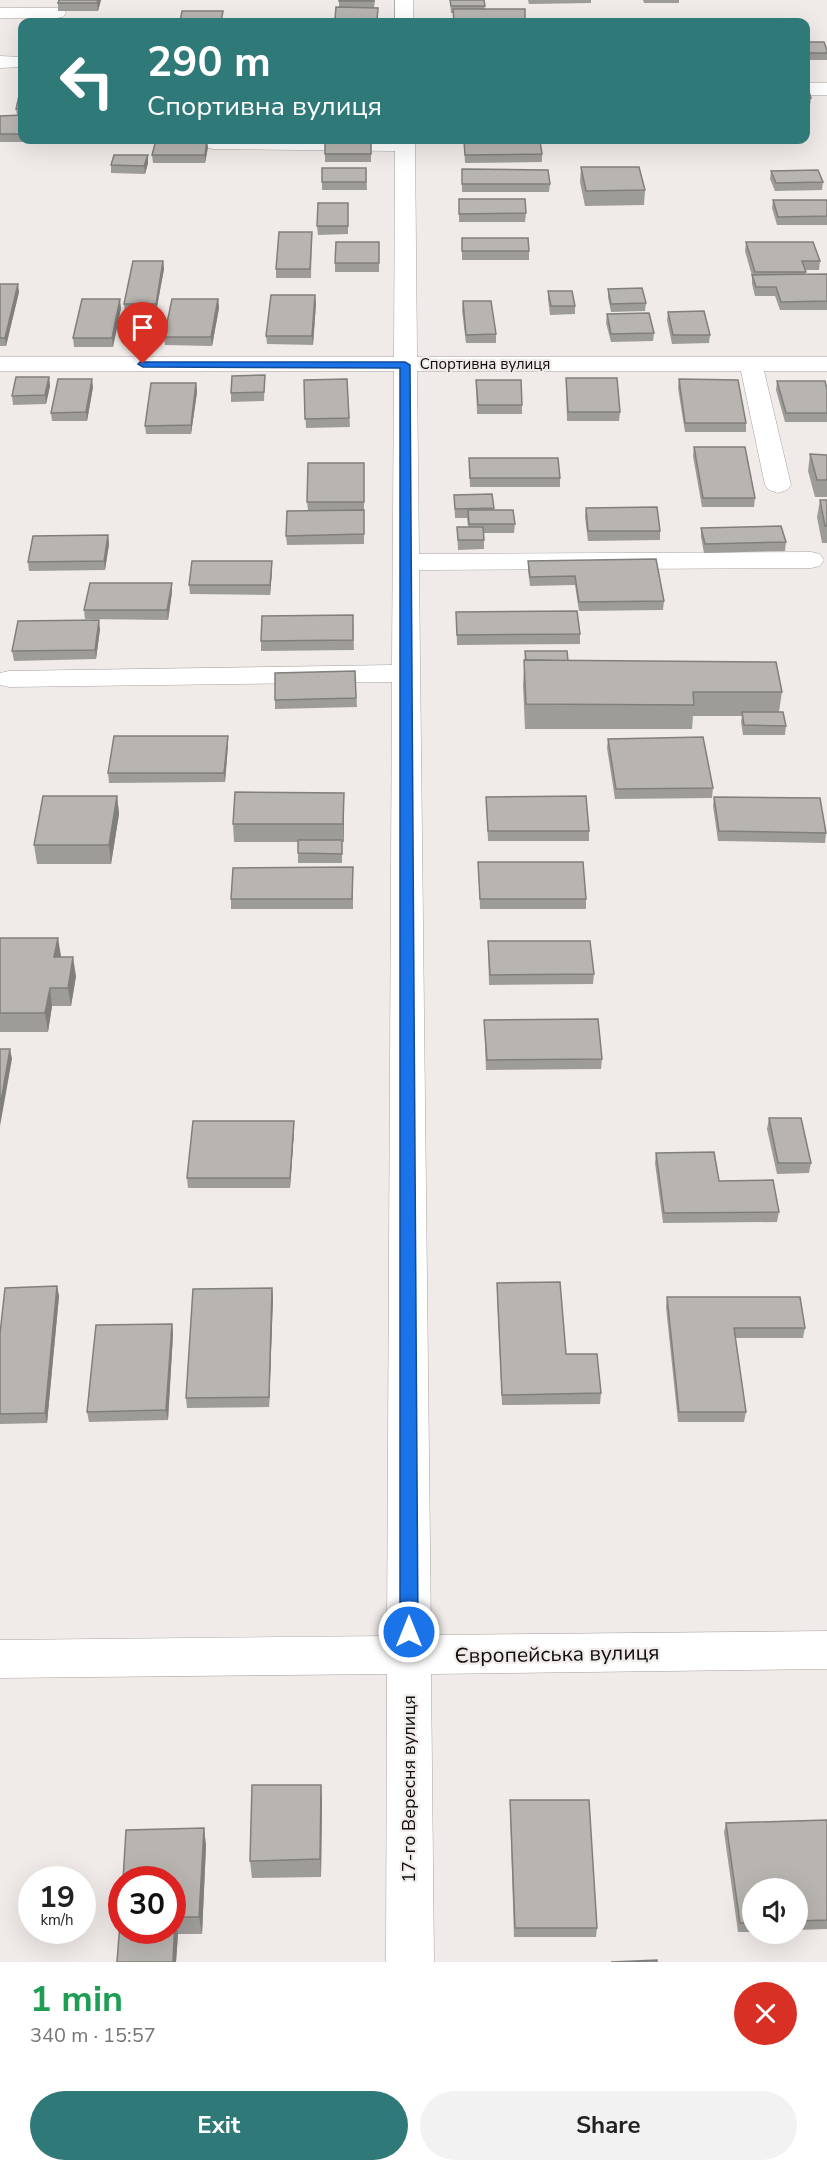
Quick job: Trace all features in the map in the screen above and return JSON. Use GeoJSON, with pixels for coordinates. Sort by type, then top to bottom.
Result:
{"type":"FeatureCollection","features":[{"type":"Feature","properties":{"kind":"street"},"geometry":{"type":"LineString","coordinates":[[404,0],[404,18]]}},
{"type":"Feature","properties":{"kind":"street"},"geometry":{"type":"LineString","coordinates":[[0,14],[57,13]]}},
{"type":"Feature","properties":{"kind":"street"},"geometry":{"type":"LineString","coordinates":[[0,62],[18,62]]}},
{"type":"Feature","properties":{"kind":"street"},"geometry":{"type":"LineString","coordinates":[[810,89],[827,89]]}},
{"type":"Feature","properties":{"kind":"street","name":"17-го Вересня вулиця"},"geometry":{"type":"LineString","coordinates":[[405,144],[410,1962]]}},
{"type":"Feature","properties":{"kind":"street","name":"Спортивна вулиця"},"geometry":{"type":"LineString","coordinates":[[0,364],[827,364]]}},
{"type":"Feature","properties":{"kind":"street"},"geometry":{"type":"LineString","coordinates":[[750,364],[778,485]]}},
{"type":"Feature","properties":{"kind":"street"},"geometry":{"type":"LineString","coordinates":[[406,562],[811,560]]}},
{"type":"Feature","properties":{"kind":"street"},"geometry":{"type":"LineString","coordinates":[[9,679],[406,673]]}},
{"type":"Feature","properties":{"kind":"street","name":"Європейська вулиця"},"geometry":{"type":"LineString","coordinates":[[0,1659],[827,1650]]}},
{"type":"Feature","properties":{"kind":"building"},"geometry":{"type":"Polygon","coordinates":[[[59,0],[98,0],[97,3],[58,3],[59,0]]]}},
{"type":"Feature","properties":{"kind":"building"},"geometry":{"type":"Polygon","coordinates":[[[374,0],[374,1],[339,1],[374,0]]]}},
{"type":"Feature","properties":{"kind":"building"},"geometry":{"type":"Polygon","coordinates":[[[450,0],[484,0],[485,6],[451,6],[450,0]]]}},
{"type":"Feature","properties":{"kind":"building"},"geometry":{"type":"Polygon","coordinates":[[[336,7],[378,8],[377,18],[335,18],[336,7]]]}},
{"type":"Feature","properties":{"kind":"building"},"geometry":{"type":"Polygon","coordinates":[[[453,9],[525,9],[525,18],[454,18],[453,9]]]}},
{"type":"Feature","properties":{"kind":"building"},"geometry":{"type":"Polygon","coordinates":[[[182,11],[223,11],[222,18],[181,18],[182,11]]]}},
{"type":"Feature","properties":{"kind":"building"},"geometry":{"type":"Polygon","coordinates":[[[810,42],[824,42],[827,53],[810,53],[810,42]]]}},
{"type":"Feature","properties":{"kind":"building"},"geometry":{"type":"Polygon","coordinates":[[[18,115],[18,134],[0,134],[0,116],[18,115]]]}},
{"type":"Feature","properties":{"kind":"building"},"geometry":{"type":"Polygon","coordinates":[[[155,144],[206,144],[205,155],[152,155],[155,144]]]}},
{"type":"Feature","properties":{"kind":"building"},"geometry":{"type":"Polygon","coordinates":[[[325,144],[371,144],[371,154],[325,154],[325,144]]]}},
{"type":"Feature","properties":{"kind":"building"},"geometry":{"type":"Polygon","coordinates":[[[464,144],[540,144],[542,154],[465,155],[464,144]]]}},
{"type":"Feature","properties":{"kind":"building"},"geometry":{"type":"Polygon","coordinates":[[[114,155],[148,155],[144,166],[111,165],[114,155]]]}},
{"type":"Feature","properties":{"kind":"building"},"geometry":{"type":"Polygon","coordinates":[[[581,167],[639,167],[645,190],[586,191],[581,167]]]}},
{"type":"Feature","properties":{"kind":"building"},"geometry":{"type":"Polygon","coordinates":[[[322,168],[366,168],[366,182],[322,182],[322,168]]]}},
{"type":"Feature","properties":{"kind":"building"},"geometry":{"type":"Polygon","coordinates":[[[462,169],[548,170],[550,184],[462,184],[462,169]]]}},
{"type":"Feature","properties":{"kind":"building"},"geometry":{"type":"Polygon","coordinates":[[[818,170],[823,182],[776,183],[771,171],[818,170]]]}},
{"type":"Feature","properties":{"kind":"building"},"geometry":{"type":"Polygon","coordinates":[[[459,199],[525,199],[526,213],[459,214],[459,199]]]}},
{"type":"Feature","properties":{"kind":"building"},"geometry":{"type":"Polygon","coordinates":[[[773,200],[827,200],[827,216],[778,217],[773,200]]]}},
{"type":"Feature","properties":{"kind":"building"},"geometry":{"type":"Polygon","coordinates":[[[318,203],[348,203],[348,226],[317,226],[318,203]]]}},
{"type":"Feature","properties":{"kind":"building"},"geometry":{"type":"Polygon","coordinates":[[[279,232],[312,232],[310,269],[276,269],[279,232]]]}},
{"type":"Feature","properties":{"kind":"building"},"geometry":{"type":"Polygon","coordinates":[[[462,238],[528,238],[529,251],[462,251],[462,238]]]}},
{"type":"Feature","properties":{"kind":"building"},"geometry":{"type":"Polygon","coordinates":[[[336,242],[379,242],[379,263],[335,263],[336,242]]]}},
{"type":"Feature","properties":{"kind":"building"},"geometry":{"type":"Polygon","coordinates":[[[746,242],[813,242],[820,261],[802,261],[806,272],[755,272],[746,242]]]}},
{"type":"Feature","properties":{"kind":"building"},"geometry":{"type":"Polygon","coordinates":[[[133,261],[163,261],[156,304],[124,304],[133,261]]]}},
{"type":"Feature","properties":{"kind":"building"},"geometry":{"type":"Polygon","coordinates":[[[827,274],[827,301],[781,302],[776,287],[756,287],[752,275],[827,274]]]}},
{"type":"Feature","properties":{"kind":"building"},"geometry":{"type":"Polygon","coordinates":[[[0,284],[18,284],[5,338],[0,338],[0,284]]]}},
{"type":"Feature","properties":{"kind":"building"},"geometry":{"type":"Polygon","coordinates":[[[642,288],[646,303],[611,304],[608,289],[642,288]]]}},
{"type":"Feature","properties":{"kind":"building"},"geometry":{"type":"Polygon","coordinates":[[[548,291],[572,291],[575,306],[551,306],[548,291]]]}},
{"type":"Feature","properties":{"kind":"building"},"geometry":{"type":"Polygon","coordinates":[[[271,295],[315,295],[312,336],[266,336],[271,295]]]}},
{"type":"Feature","properties":{"kind":"building"},"geometry":{"type":"Polygon","coordinates":[[[82,299],[120,299],[112,338],[73,338],[82,299]]]}},
{"type":"Feature","properties":{"kind":"building"},"geometry":{"type":"Polygon","coordinates":[[[172,299],[218,299],[211,337],[164,337],[172,299]]]}},
{"type":"Feature","properties":{"kind":"building"},"geometry":{"type":"Polygon","coordinates":[[[463,301],[491,301],[496,334],[466,335],[463,301]]]}},
{"type":"Feature","properties":{"kind":"building"},"geometry":{"type":"Polygon","coordinates":[[[704,311],[710,335],[673,335],[668,312],[704,311]]]}},
{"type":"Feature","properties":{"kind":"building"},"geometry":{"type":"Polygon","coordinates":[[[649,313],[654,333],[611,334],[607,314],[649,313]]]}},
{"type":"Feature","properties":{"kind":"building"},"geometry":{"type":"Polygon","coordinates":[[[265,375],[264,392],[231,393],[232,376],[265,375]]]}},
{"type":"Feature","properties":{"kind":"building"},"geometry":{"type":"Polygon","coordinates":[[[16,377],[49,377],[45,395],[12,396],[16,377]]]}},
{"type":"Feature","properties":{"kind":"building"},"geometry":{"type":"Polygon","coordinates":[[[566,378],[617,378],[620,412],[568,412],[566,378]]]}},
{"type":"Feature","properties":{"kind":"building"},"geometry":{"type":"Polygon","coordinates":[[[58,379],[92,379],[86,412],[51,413],[58,379]]]}},
{"type":"Feature","properties":{"kind":"building"},"geometry":{"type":"Polygon","coordinates":[[[347,379],[349,418],[305,419],[304,380],[347,379]]]}},
{"type":"Feature","properties":{"kind":"building"},"geometry":{"type":"Polygon","coordinates":[[[679,379],[738,380],[746,423],[685,423],[679,379]]]}},
{"type":"Feature","properties":{"kind":"building"},"geometry":{"type":"Polygon","coordinates":[[[476,380],[521,380],[522,405],[478,405],[476,380]]]}},
{"type":"Feature","properties":{"kind":"building"},"geometry":{"type":"Polygon","coordinates":[[[777,381],[825,381],[827,413],[786,413],[777,381]]]}},
{"type":"Feature","properties":{"kind":"building"},"geometry":{"type":"Polygon","coordinates":[[[151,383],[196,383],[191,425],[145,426],[151,383]]]}},
{"type":"Feature","properties":{"kind":"building"},"geometry":{"type":"Polygon","coordinates":[[[694,447],[745,447],[755,498],[703,498],[694,447]]]}},
{"type":"Feature","properties":{"kind":"building"},"geometry":{"type":"Polygon","coordinates":[[[810,454],[827,455],[827,480],[817,480],[810,454]]]}},
{"type":"Feature","properties":{"kind":"building"},"geometry":{"type":"Polygon","coordinates":[[[469,458],[558,458],[560,478],[470,478],[469,458]]]}},
{"type":"Feature","properties":{"kind":"building"},"geometry":{"type":"Polygon","coordinates":[[[308,463],[364,463],[364,502],[307,502],[308,463]]]}},
{"type":"Feature","properties":{"kind":"building"},"geometry":{"type":"Polygon","coordinates":[[[492,494],[494,508],[455,509],[454,495],[492,494]]]}},
{"type":"Feature","properties":{"kind":"building"},"geometry":{"type":"Polygon","coordinates":[[[820,500],[827,500],[827,526],[825,526],[820,500]]]}},
{"type":"Feature","properties":{"kind":"building"},"geometry":{"type":"Polygon","coordinates":[[[657,507],[660,531],[588,531],[586,508],[657,507]]]}},
{"type":"Feature","properties":{"kind":"building"},"geometry":{"type":"Polygon","coordinates":[[[364,510],[364,534],[286,536],[287,511],[364,510]]]}},
{"type":"Feature","properties":{"kind":"building"},"geometry":{"type":"Polygon","coordinates":[[[468,510],[513,510],[515,524],[469,524],[468,510]]]}},
{"type":"Feature","properties":{"kind":"building"},"geometry":{"type":"Polygon","coordinates":[[[781,526],[786,542],[705,544],[701,528],[781,526]]]}},
{"type":"Feature","properties":{"kind":"building"},"geometry":{"type":"Polygon","coordinates":[[[457,527],[483,527],[484,540],[458,540],[457,527]]]}},
{"type":"Feature","properties":{"kind":"building"},"geometry":{"type":"Polygon","coordinates":[[[108,535],[104,561],[28,562],[33,536],[108,535]]]}},
{"type":"Feature","properties":{"kind":"building"},"geometry":{"type":"Polygon","coordinates":[[[656,559],[664,601],[579,602],[575,576],[530,577],[528,561],[656,559]]]}},
{"type":"Feature","properties":{"kind":"building"},"geometry":{"type":"Polygon","coordinates":[[[192,561],[272,561],[270,585],[189,585],[192,561]]]}},
{"type":"Feature","properties":{"kind":"building"},"geometry":{"type":"Polygon","coordinates":[[[90,583],[172,583],[167,610],[84,610],[90,583]]]}},
{"type":"Feature","properties":{"kind":"building"},"geometry":{"type":"Polygon","coordinates":[[[577,611],[580,634],[457,635],[456,612],[577,611]]]}},
{"type":"Feature","properties":{"kind":"building"},"geometry":{"type":"Polygon","coordinates":[[[353,615],[353,640],[261,641],[262,616],[353,615]]]}},
{"type":"Feature","properties":{"kind":"building"},"geometry":{"type":"Polygon","coordinates":[[[99,620],[95,650],[12,651],[18,621],[99,620]]]}},
{"type":"Feature","properties":{"kind":"building"},"geometry":{"type":"Polygon","coordinates":[[[525,651],[567,651],[568,661],[526,660],[525,651]]]}},
{"type":"Feature","properties":{"kind":"building"},"geometry":{"type":"Polygon","coordinates":[[[524,660],[776,662],[782,692],[693,692],[694,705],[526,704],[524,660]]]}},
{"type":"Feature","properties":{"kind":"building"},"geometry":{"type":"Polygon","coordinates":[[[355,671],[356,698],[275,700],[275,673],[355,671]]]}},
{"type":"Feature","properties":{"kind":"building"},"geometry":{"type":"Polygon","coordinates":[[[742,712],[783,712],[786,726],[744,725],[742,712]]]}},
{"type":"Feature","properties":{"kind":"building"},"geometry":{"type":"Polygon","coordinates":[[[114,736],[228,736],[224,773],[108,773],[114,736]]]}},
{"type":"Feature","properties":{"kind":"building"},"geometry":{"type":"Polygon","coordinates":[[[703,737],[713,788],[616,789],[608,739],[703,737]]]}},
{"type":"Feature","properties":{"kind":"building"},"geometry":{"type":"Polygon","coordinates":[[[235,792],[344,793],[343,824],[233,824],[235,792]]]}},
{"type":"Feature","properties":{"kind":"building"},"geometry":{"type":"Polygon","coordinates":[[[43,796],[117,796],[109,845],[34,845],[43,796]]]}},
{"type":"Feature","properties":{"kind":"building"},"geometry":{"type":"Polygon","coordinates":[[[586,796],[589,831],[488,831],[486,797],[586,796]]]}},
{"type":"Feature","properties":{"kind":"building"},"geometry":{"type":"Polygon","coordinates":[[[714,797],[820,798],[826,833],[719,831],[714,797]]]}},
{"type":"Feature","properties":{"kind":"building"},"geometry":{"type":"Polygon","coordinates":[[[298,840],[342,840],[342,854],[298,853],[298,840]]]}},
{"type":"Feature","properties":{"kind":"building"},"geometry":{"type":"Polygon","coordinates":[[[478,862],[583,862],[586,899],[480,899],[478,862]]]}},
{"type":"Feature","properties":{"kind":"building"},"geometry":{"type":"Polygon","coordinates":[[[353,867],[352,899],[231,899],[233,868],[353,867]]]}},
{"type":"Feature","properties":{"kind":"building"},"geometry":{"type":"Polygon","coordinates":[[[0,938],[58,938],[54,957],[73,957],[68,988],[50,988],[45,1013],[0,1013],[0,938]]]}},
{"type":"Feature","properties":{"kind":"building"},"geometry":{"type":"Polygon","coordinates":[[[488,941],[590,941],[594,974],[490,975],[488,941]]]}},
{"type":"Feature","properties":{"kind":"building"},"geometry":{"type":"Polygon","coordinates":[[[598,1019],[602,1059],[487,1060],[484,1020],[598,1019]]]}},
{"type":"Feature","properties":{"kind":"building"},"geometry":{"type":"Polygon","coordinates":[[[0,1049],[10,1049],[0,1107],[0,1049]]]}},
{"type":"Feature","properties":{"kind":"building"},"geometry":{"type":"Polygon","coordinates":[[[769,1118],[801,1118],[811,1163],[778,1163],[769,1118]]]}},
{"type":"Feature","properties":{"kind":"building"},"geometry":{"type":"Polygon","coordinates":[[[193,1121],[294,1121],[290,1178],[187,1178],[193,1121]]]}},
{"type":"Feature","properties":{"kind":"building"},"geometry":{"type":"Polygon","coordinates":[[[714,1152],[719,1181],[773,1180],[779,1212],[664,1213],[656,1153],[714,1152]]]}},
{"type":"Feature","properties":{"kind":"building"},"geometry":{"type":"Polygon","coordinates":[[[560,1282],[566,1354],[597,1354],[601,1393],[502,1395],[497,1283],[560,1282]]]}},
{"type":"Feature","properties":{"kind":"building"},"geometry":{"type":"Polygon","coordinates":[[[57,1286],[45,1413],[0,1414],[0,1334],[5,1288],[57,1286]]]}},
{"type":"Feature","properties":{"kind":"building"},"geometry":{"type":"Polygon","coordinates":[[[272,1288],[269,1397],[186,1398],[193,1289],[272,1288]]]}},
{"type":"Feature","properties":{"kind":"building"},"geometry":{"type":"Polygon","coordinates":[[[667,1297],[800,1297],[805,1328],[734,1328],[746,1412],[679,1412],[667,1297]]]}},
{"type":"Feature","properties":{"kind":"building"},"geometry":{"type":"Polygon","coordinates":[[[172,1324],[166,1410],[87,1412],[96,1325],[172,1324]]]}},
{"type":"Feature","properties":{"kind":"building"},"geometry":{"type":"Polygon","coordinates":[[[252,1785],[321,1785],[320,1859],[250,1861],[252,1785]]]}},
{"type":"Feature","properties":{"kind":"building"},"geometry":{"type":"Polygon","coordinates":[[[510,1800],[589,1800],[597,1928],[515,1928],[510,1800]]]}},
{"type":"Feature","properties":{"kind":"building"},"geometry":{"type":"Polygon","coordinates":[[[827,1820],[827,1920],[808,1921],[808,1878],[742,1878],[742,1923],[740,1923],[726,1823],[827,1820]]]}},
{"type":"Feature","properties":{"kind":"building"},"geometry":{"type":"Polygon","coordinates":[[[204,1828],[199,1917],[186,1917],[186,1866],[124,1866],[126,1830],[204,1828]]]}},
{"type":"Feature","properties":{"kind":"building"},"geometry":{"type":"Polygon","coordinates":[[[118,1944],[174,1944],[173,1962],[117,1962],[118,1944]]]}},
{"type":"Feature","properties":{"kind":"building"},"geometry":{"type":"Polygon","coordinates":[[[657,1960],[657,1962],[611,1962],[657,1960]]]}},
{"type":"Feature","properties":{"kind":"route"},"geometry":{"type":"LineString","coordinates":[[143,364],[405,365],[409,1632]]}}]}
